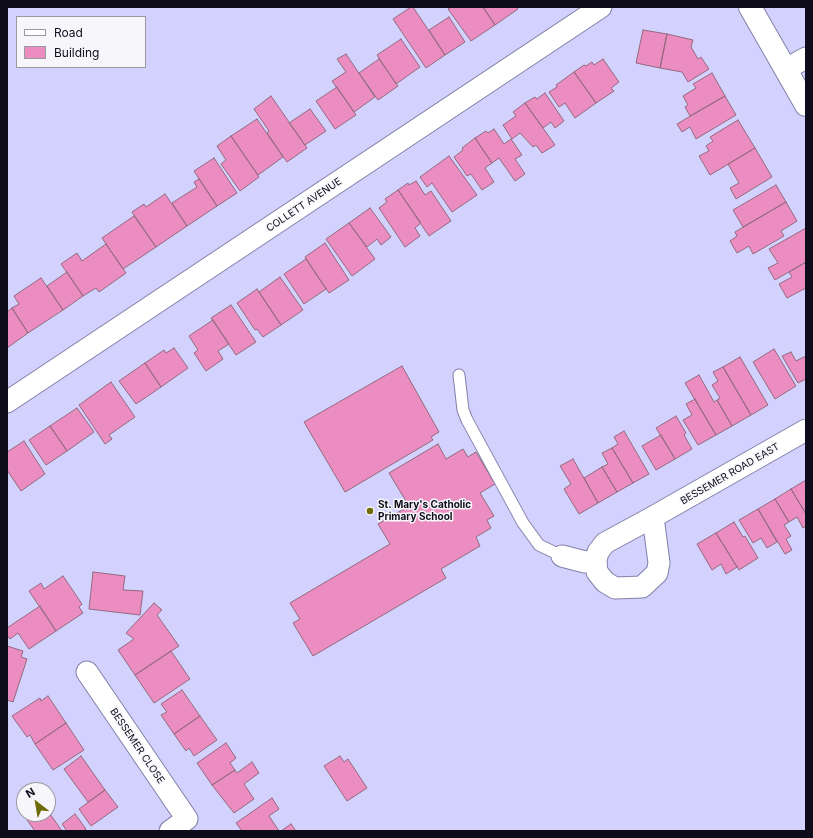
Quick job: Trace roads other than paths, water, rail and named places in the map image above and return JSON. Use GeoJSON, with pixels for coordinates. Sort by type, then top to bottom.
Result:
{"type":"FeatureCollection","features":[{"type":"Feature","properties":{"kind":"street","name":"COLLETT AVENUE"},"geometry":{"type":"LineString","coordinates":[[7,402],[601,7]]}},
{"type":"Feature","properties":{"kind":"street"},"geometry":{"type":"LineString","coordinates":[[750,7],[806,105]]}},
{"type":"Feature","properties":{"kind":"street"},"geometry":{"type":"LineString","coordinates":[[786,69],[806,58]]}},
{"type":"Feature","properties":{"kind":"street","name":"BESSEMER ROAD EAST"},"geometry":{"type":"LineString","coordinates":[[596,561],[598,552],[605,543],[806,430]]}},
{"type":"Feature","properties":{"kind":"street"},"geometry":{"type":"LineString","coordinates":[[562,556],[585,562],[596,561],[597,572],[605,582],[615,588],[642,587],[657,573],[659,563],[653,517]]}},
{"type":"Feature","properties":{"kind":"street","name":"BESSEMER CLOSE"},"geometry":{"type":"LineString","coordinates":[[87,672],[191,825],[170,831]]}},
{"type":"Feature","properties":{"kind":"lane"},"geometry":{"type":"LineString","coordinates":[[459,375],[463,410],[467,420],[523,523],[539,545],[562,556]]}},
{"type":"Feature","properties":{"kind":"place","name":"St. Mary's Catholic Primary School"},"geometry":{"type":"Point","coordinates":[370,511]}}]}
